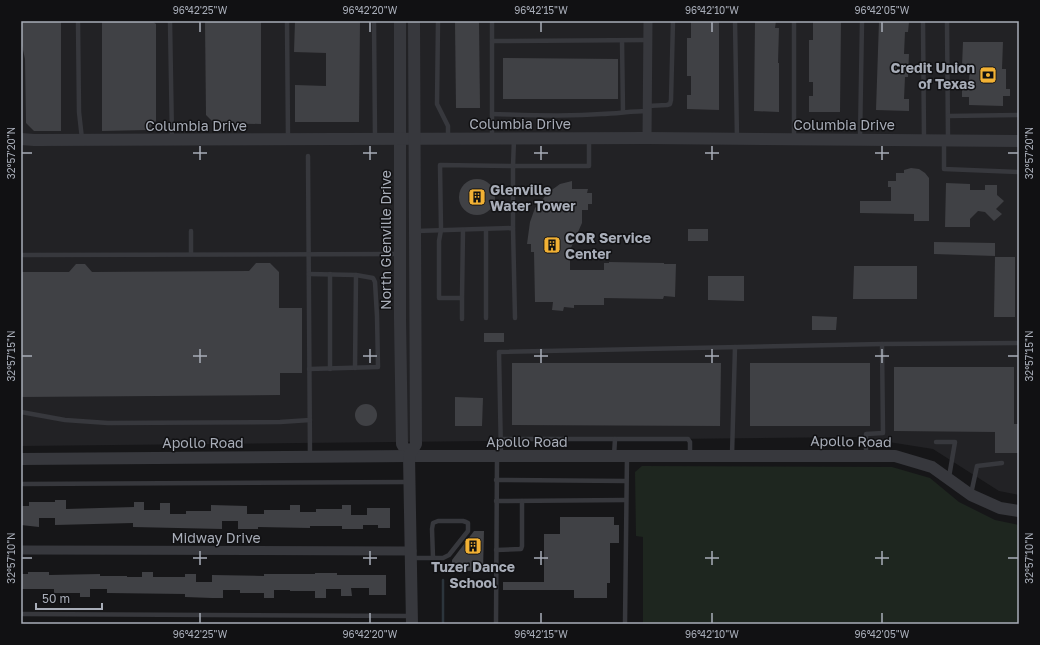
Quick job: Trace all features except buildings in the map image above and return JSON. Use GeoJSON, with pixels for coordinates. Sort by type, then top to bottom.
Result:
{"type":"FeatureCollection","features":[{"type":"Feature","properties":{"kind":"street","name":"North Glenville Drive"},"geometry":{"type":"LineString","coordinates":[[400,21],[399,139],[402,444],[409,456],[412,620]]}},
{"type":"Feature","properties":{"kind":"street","name":"North Glenville Drive"},"geometry":{"type":"LineString","coordinates":[[409,456],[416,444],[414,21]]}},
{"type":"Feature","properties":{"kind":"street"},"geometry":{"type":"LineString","coordinates":[[647,138],[648,21]]}},
{"type":"Feature","properties":{"kind":"street","name":"Columbia Drive"},"geometry":{"type":"LineString","coordinates":[[21,139],[288,140],[647,138],[1019,141]]}},
{"type":"Feature","properties":{"kind":"street"},"geometry":{"type":"LineString","coordinates":[[400,319],[415,319]]}},
{"type":"Feature","properties":{"kind":"street","name":"Apollo Road"},"geometry":{"type":"LineString","coordinates":[[21,459],[409,456],[895,456],[932,467],[971,495],[1000,508],[1019,511]]}},
{"type":"Feature","properties":{"kind":"street","name":"Midway Drive"},"geometry":{"type":"LineString","coordinates":[[21,550],[412,555]]}},
{"type":"Feature","properties":{"kind":"lane"},"geometry":{"type":"LineString","coordinates":[[78,21],[79,112],[82,140]]}},
{"type":"Feature","properties":{"kind":"lane"},"geometry":{"type":"LineString","coordinates":[[170,21],[172,140]]}},
{"type":"Feature","properties":{"kind":"lane"},"geometry":{"type":"LineString","coordinates":[[288,21],[288,140]]}},
{"type":"Feature","properties":{"kind":"lane"},"geometry":{"type":"LineString","coordinates":[[374,21],[375,139]]}},
{"type":"Feature","properties":{"kind":"lane"},"geometry":{"type":"LineString","coordinates":[[438,21],[437,104],[448,126],[448,139]]}},
{"type":"Feature","properties":{"kind":"lane"},"geometry":{"type":"LineString","coordinates":[[492,21],[492,138]]}},
{"type":"Feature","properties":{"kind":"lane"},"geometry":{"type":"LineString","coordinates":[[492,114],[574,115],[632,111],[670,104],[673,21]]}},
{"type":"Feature","properties":{"kind":"lane"},"geometry":{"type":"LineString","coordinates":[[735,21],[737,139]]}},
{"type":"Feature","properties":{"kind":"lane"},"geometry":{"type":"LineString","coordinates":[[794,21],[794,139]]}},
{"type":"Feature","properties":{"kind":"lane"},"geometry":{"type":"LineString","coordinates":[[860,140],[862,21]]}},
{"type":"Feature","properties":{"kind":"lane"},"geometry":{"type":"LineString","coordinates":[[923,21],[924,140]]}},
{"type":"Feature","properties":{"kind":"lane"},"geometry":{"type":"LineString","coordinates":[[947,21],[948,116],[944,169],[1019,172]]}},
{"type":"Feature","properties":{"kind":"lane"},"geometry":{"type":"LineString","coordinates":[[492,41],[648,40]]}},
{"type":"Feature","properties":{"kind":"lane"},"geometry":{"type":"LineString","coordinates":[[622,41],[622,112]]}},
{"type":"Feature","properties":{"kind":"lane"},"geometry":{"type":"LineString","coordinates":[[948,116],[1019,115]]}},
{"type":"Feature","properties":{"kind":"lane"},"geometry":{"type":"LineString","coordinates":[[514,138],[513,228],[515,318]]}},
{"type":"Feature","properties":{"kind":"lane"},"geometry":{"type":"LineString","coordinates":[[462,298],[439,298],[439,241],[441,230],[440,165],[589,166],[589,138]]}},
{"type":"Feature","properties":{"kind":"lane"},"geometry":{"type":"LineString","coordinates":[[308,156],[310,457]]}},
{"type":"Feature","properties":{"kind":"lane"},"geometry":{"type":"LineString","coordinates":[[415,231],[513,228]]}},
{"type":"Feature","properties":{"kind":"lane"},"geometry":{"type":"LineString","coordinates":[[486,229],[486,318]]}},
{"type":"Feature","properties":{"kind":"lane"},"geometry":{"type":"LineString","coordinates":[[462,319],[463,230]]}},
{"type":"Feature","properties":{"kind":"lane"},"geometry":{"type":"LineString","coordinates":[[191,231],[191,254]]}},
{"type":"Feature","properties":{"kind":"lane"},"geometry":{"type":"LineString","coordinates":[[21,255],[400,254]]}},
{"type":"Feature","properties":{"kind":"lane"},"geometry":{"type":"LineString","coordinates":[[309,274],[356,275],[373,278],[375,282],[378,367],[310,369]]}},
{"type":"Feature","properties":{"kind":"lane"},"geometry":{"type":"LineString","coordinates":[[330,274],[330,369]]}},
{"type":"Feature","properties":{"kind":"lane"},"geometry":{"type":"LineString","coordinates":[[355,368],[356,275]]}},
{"type":"Feature","properties":{"kind":"lane"},"geometry":{"type":"LineString","coordinates":[[496,624],[496,480],[501,439],[499,352],[882,344],[1019,343]]}},
{"type":"Feature","properties":{"kind":"lane"},"geometry":{"type":"LineString","coordinates":[[866,456],[866,434],[883,433],[882,344]]}},
{"type":"Feature","properties":{"kind":"lane"},"geometry":{"type":"LineString","coordinates":[[732,456],[735,347]]}},
{"type":"Feature","properties":{"kind":"lane"},"geometry":{"type":"LineString","coordinates":[[21,412],[65,420],[108,424],[280,422],[310,420]]}},
{"type":"Feature","properties":{"kind":"lane"},"geometry":{"type":"LineString","coordinates":[[614,456],[615,438]]}},
{"type":"Feature","properties":{"kind":"lane"},"geometry":{"type":"LineString","coordinates":[[501,439],[688,439],[690,442],[690,456]]}},
{"type":"Feature","properties":{"kind":"lane"},"geometry":{"type":"LineString","coordinates":[[936,442],[955,442],[949,479]]}},
{"type":"Feature","properties":{"kind":"lane"},"geometry":{"type":"LineString","coordinates":[[625,624],[627,456]]}},
{"type":"Feature","properties":{"kind":"lane"},"geometry":{"type":"LineString","coordinates":[[971,495],[977,466],[1002,463]]}},
{"type":"Feature","properties":{"kind":"lane"},"geometry":{"type":"LineString","coordinates":[[496,480],[626,481]]}},
{"type":"Feature","properties":{"kind":"lane"},"geometry":{"type":"LineString","coordinates":[[21,484],[410,482]]}},
{"type":"Feature","properties":{"kind":"lane"},"geometry":{"type":"LineString","coordinates":[[496,501],[626,500]]}},
{"type":"Feature","properties":{"kind":"lane"},"geometry":{"type":"LineString","coordinates":[[496,550],[521,549],[522,501]]}},
{"type":"Feature","properties":{"kind":"lane"},"geometry":{"type":"LineString","coordinates":[[412,555],[432,558],[443,558],[449,555],[468,531],[468,523],[463,521],[438,521],[433,523],[432,558]]}},
{"type":"Feature","properties":{"kind":"lane"},"geometry":{"type":"LineString","coordinates":[[21,614],[412,620]]}},
{"type":"Feature","properties":{"kind":"shaded area"},"geometry":{"type":"Polygon","coordinates":[[[21,21],[1019,21],[1019,495],[999,491],[933,449],[857,437],[21,446],[21,21]]]}},
{"type":"Feature","properties":{"kind":"shaded area"},"geometry":{"type":"Polygon","coordinates":[[[642,466],[892,467],[930,478],[959,502],[995,520],[1019,525],[1019,624],[643,624],[643,537],[636,536],[635,472],[642,466]]]}},
{"type":"Feature","properties":{"kind":"waterway"},"geometry":{"type":"LineString","coordinates":[[443,580],[443,624]]}},
{"type":"Feature","properties":{"kind":"place","name":"Credit Union of Texas"},"geometry":{"type":"Point","coordinates":[988,75]}},
{"type":"Feature","properties":{"kind":"place","name":"Glenville Water Tower"},"geometry":{"type":"Point","coordinates":[477,197]}},
{"type":"Feature","properties":{"kind":"place","name":"COR Service Center"},"geometry":{"type":"Point","coordinates":[552,245]}},
{"type":"Feature","properties":{"kind":"place","name":"Tuzer Dance School"},"geometry":{"type":"Point","coordinates":[473,546]}}]}
